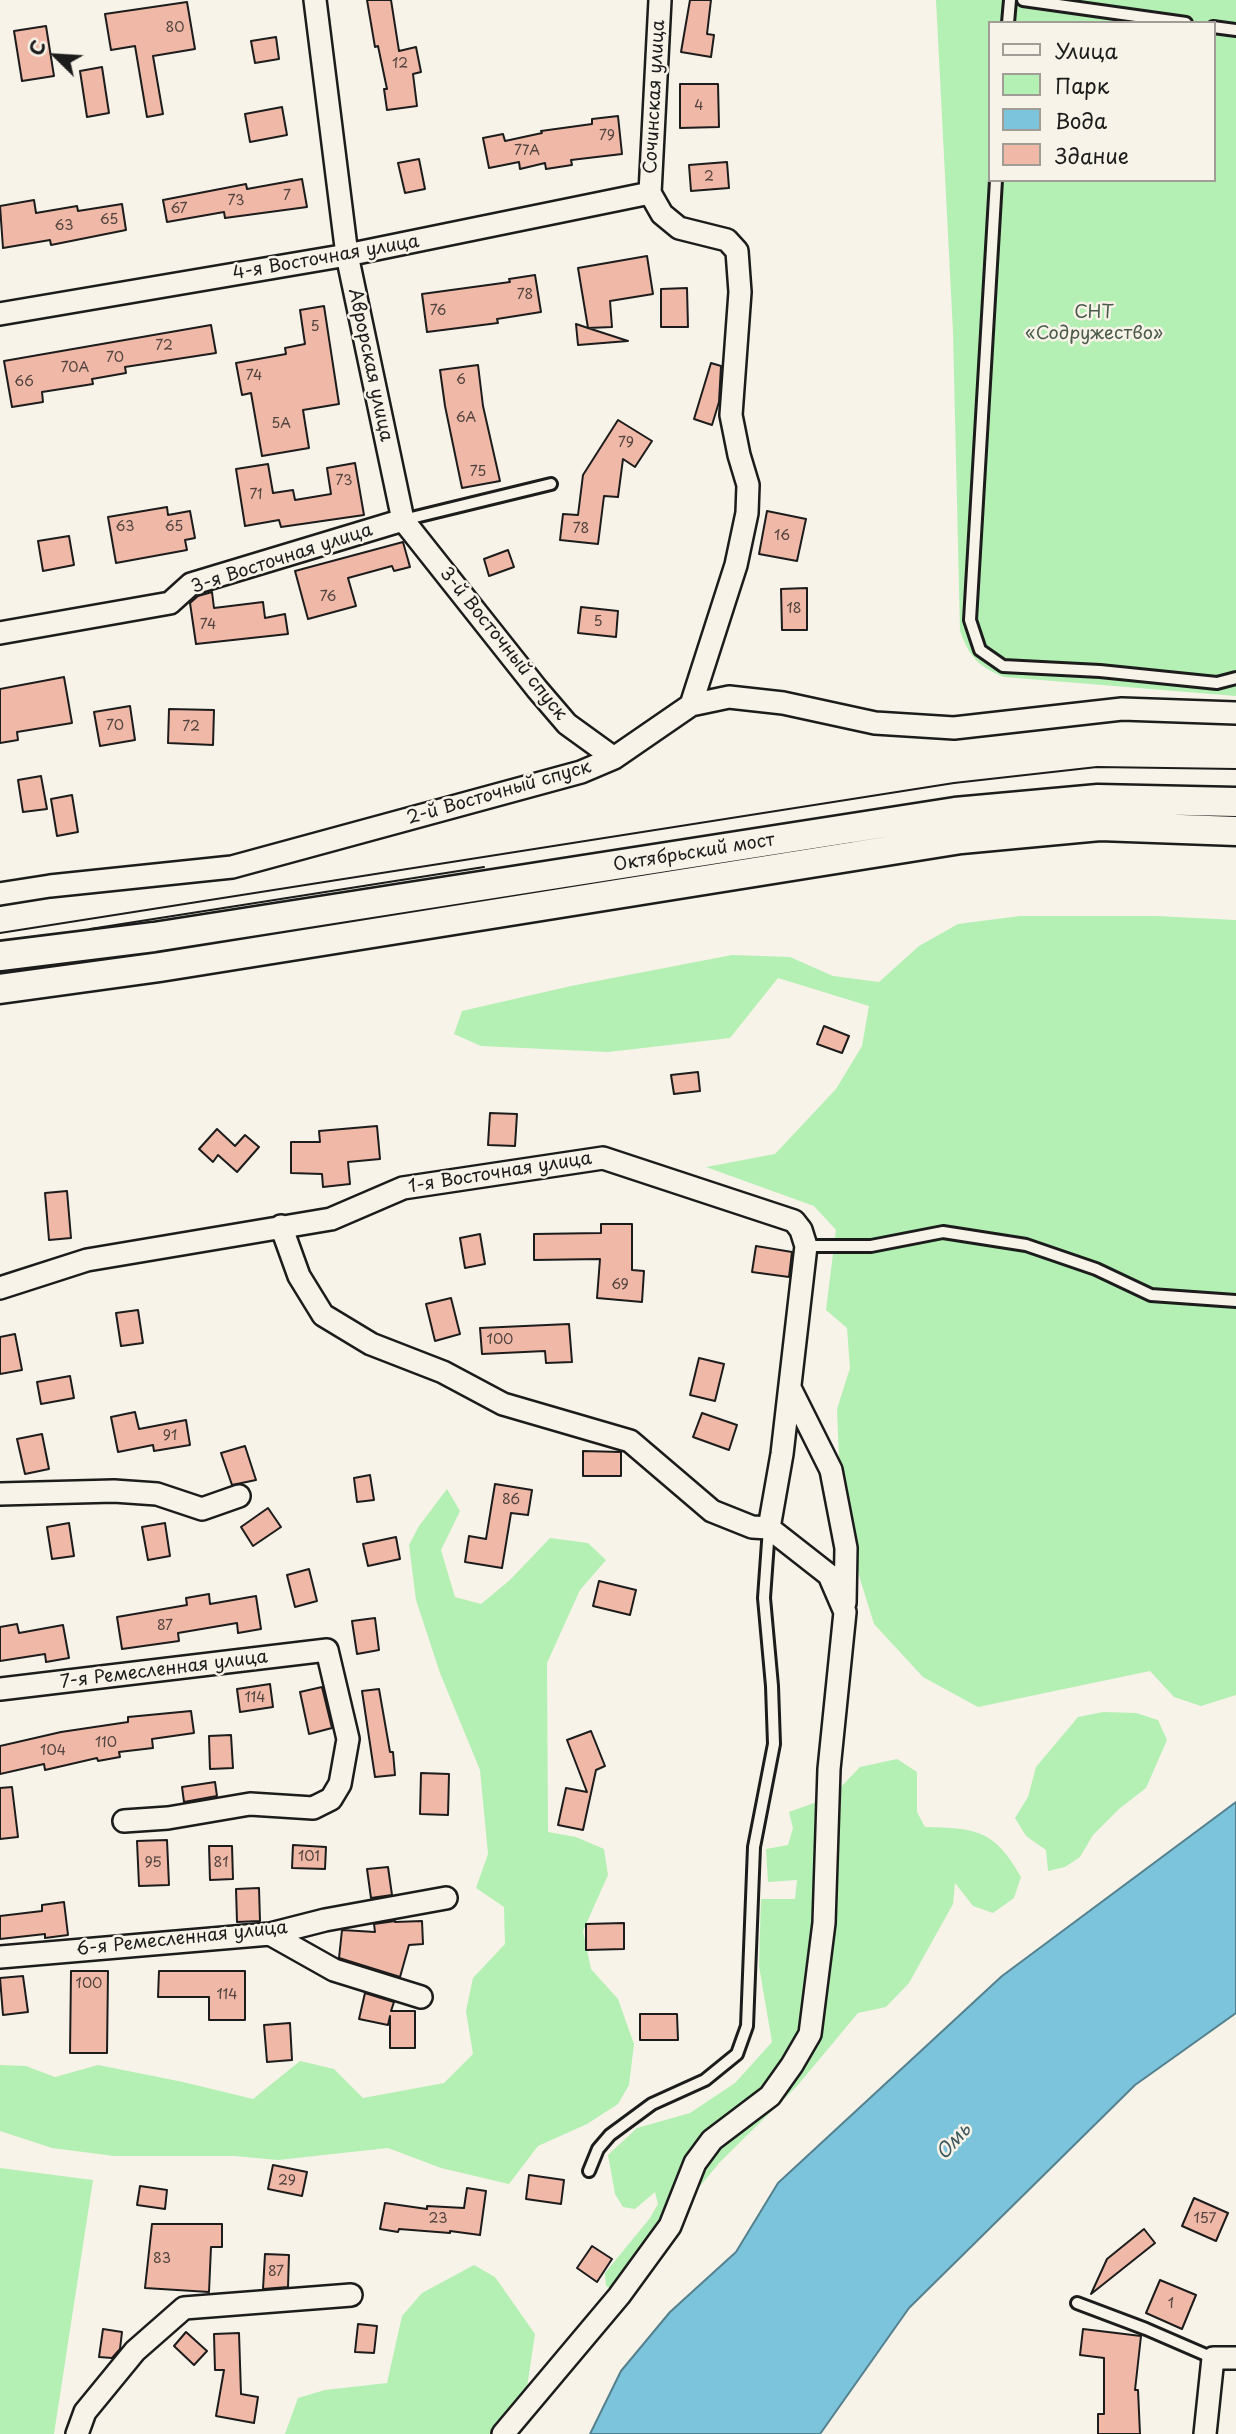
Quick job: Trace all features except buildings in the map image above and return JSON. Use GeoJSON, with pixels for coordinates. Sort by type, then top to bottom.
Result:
{"type":"FeatureCollection","features":[{"type":"Feature","properties":{"kind":"main road","name":"Октябрьский мост"},"geometry":{"type":"LineString","coordinates":[[0,956],[154,937],[955,812],[1098,799],[1236,803]]}},
{"type":"Feature","properties":{"kind":"main road","name":"Октябрьский мост"},"geometry":{"type":"LineString","coordinates":[[0,989],[160,967],[961,839],[1100,826],[1236,831]]}},
{"type":"Feature","properties":{"kind":"street","name":"Аврорская улица"},"geometry":{"type":"LineString","coordinates":[[315,0],[347,256],[403,520]]}},
{"type":"Feature","properties":{"kind":"street","name":"Сочинская улица"},"geometry":{"type":"LineString","coordinates":[[650,193],[660,0]]}},
{"type":"Feature","properties":{"kind":"street","name":"4-я Восточная улица"},"geometry":{"type":"LineString","coordinates":[[0,314],[347,256],[650,193]]}},
{"type":"Feature","properties":{"kind":"street"},"geometry":{"type":"LineString","coordinates":[[650,193],[662,214],[679,229],[727,240],[737,251],[740,292],[732,415],[738,455],[748,485],[747,513],[737,565],[691,705]]}},
{"type":"Feature","properties":{"kind":"street","name":"3-я Восточная улица"},"geometry":{"type":"LineString","coordinates":[[0,633],[170,603],[191,584],[403,520]]}},
{"type":"Feature","properties":{"kind":"street","name":"3-й Восточный спуск"},"geometry":{"type":"LineString","coordinates":[[403,520],[567,724],[614,758]]}},
{"type":"Feature","properties":{"kind":"street","name":"2-й Восточный спуск"},"geometry":{"type":"LineString","coordinates":[[0,894],[50,886],[232,867],[581,772],[614,758],[691,705],[729,697],[783,703],[875,723],[954,728],[1122,709],[1236,713]]}},
{"type":"Feature","properties":{"kind":"street","name":"1-я Восточная улица"},"geometry":{"type":"LineString","coordinates":[[0,1288],[87,1260],[331,1219],[403,1188],[603,1158],[794,1221],[801,1230],[806,1246]]}},
{"type":"Feature","properties":{"kind":"street"},"geometry":{"type":"LineString","coordinates":[[281,1226],[299,1276],[323,1315],[371,1344],[443,1372],[503,1404],[630,1441],[712,1511],[752,1527],[769,1528],[829,1575],[845,1612]]}},
{"type":"Feature","properties":{"kind":"street"},"geometry":{"type":"LineString","coordinates":[[769,1528],[782,1454],[806,1246]]}},
{"type":"Feature","properties":{"kind":"street"},"geometry":{"type":"LineString","coordinates":[[503,2434],[619,2295],[670,2226],[695,2163],[712,2140],[770,2095],[810,2034],[824,1923],[829,1769],[845,1612],[846,1548],[831,1470],[790,1388]]}},
{"type":"Feature","properties":{"kind":"street"},"geometry":{"type":"LineString","coordinates":[[0,1494],[157,1494],[202,1509],[239,1496]]}},
{"type":"Feature","properties":{"kind":"street","name":"7-я Ремесленная улица"},"geometry":{"type":"LineString","coordinates":[[0,1689],[327,1650],[348,1739],[340,1784],[331,1799],[313,1808],[250,1804],[168,1818],[124,1821]]}},
{"type":"Feature","properties":{"kind":"street","name":"6-я Ремесленная улица"},"geometry":{"type":"LineString","coordinates":[[0,1957],[270,1934],[325,1920],[446,1898]]}},
{"type":"Feature","properties":{"kind":"street"},"geometry":{"type":"LineString","coordinates":[[270,1934],[334,1970],[421,1997]]}},
{"type":"Feature","properties":{"kind":"street"},"geometry":{"type":"LineString","coordinates":[[77,2434],[85,2413],[135,2351],[184,2308],[351,2295]]}},
{"type":"Feature","properties":{"kind":"street"},"geometry":{"type":"LineString","coordinates":[[1205,2434],[1213,2358],[1236,2358]]}},
{"type":"Feature","properties":{"kind":"lane"},"geometry":{"type":"LineString","coordinates":[[1008,21],[1010,0]]}},
{"type":"Feature","properties":{"kind":"lane"},"geometry":{"type":"LineString","coordinates":[[1023,0],[1172,21]]}},
{"type":"Feature","properties":{"kind":"lane"},"geometry":{"type":"LineString","coordinates":[[1215,27],[1236,30]]}},
{"type":"Feature","properties":{"kind":"lane"},"geometry":{"type":"LineString","coordinates":[[996,182],[970,620],[980,650],[1003,666],[1100,671],[1217,683],[1236,678]]}},
{"type":"Feature","properties":{"kind":"lane"},"geometry":{"type":"LineString","coordinates":[[403,520],[551,484]]}},
{"type":"Feature","properties":{"kind":"lane"},"geometry":{"type":"LineString","coordinates":[[806,1246],[871,1246],[943,1232],[1026,1245],[1096,1269],[1152,1295],[1236,1301]]}},
{"type":"Feature","properties":{"kind":"lane"},"geometry":{"type":"LineString","coordinates":[[589,2171],[598,2149],[610,2135],[652,2104],[705,2080],[737,2054],[747,2026],[754,1847],[774,1744],[764,1598],[769,1528]]}},
{"type":"Feature","properties":{"kind":"lane"},"geometry":{"type":"LineString","coordinates":[[1077,2303],[1213,2358]]}},
{"type":"Feature","properties":{"kind":"green space","name":"СНТ «Содружество»"},"geometry":{"type":"Polygon","coordinates":[[[936,0],[1236,0],[1236,696],[1004,677],[981,665],[971,655],[960,631],[953,332],[936,0]]]}},
{"type":"Feature","properties":{"kind":"green space"},"geometry":{"type":"Polygon","coordinates":[[[1020,916],[1156,916],[1236,920],[1236,1695],[1201,1706],[1174,1697],[1150,1671],[978,1707],[923,1677],[874,1624],[860,1579],[840,1482],[837,1409],[850,1368],[847,1328],[826,1310],[836,1230],[814,1206],[706,1167],[775,1154],[836,1089],[862,1046],[869,1006],[778,978],[730,1038],[608,1052],[481,1046],[454,1034],[462,1011],[571,986],[732,955],[790,957],[833,976],[879,982],[919,946],[958,924],[1020,916]]]}},
{"type":"Feature","properties":{"kind":"green space"},"geometry":{"type":"Polygon","coordinates":[[[447,1489],[460,1511],[441,1550],[455,1597],[481,1604],[510,1580],[550,1538],[588,1543],[606,1560],[580,1590],[547,1663],[548,1832],[576,1837],[604,1849],[608,1875],[583,1931],[591,1969],[618,1999],[634,2044],[629,2085],[618,2104],[587,2124],[538,2146],[509,2184],[441,2168],[388,2148],[278,2160],[234,2156],[114,2156],[52,2148],[0,2131],[0,2065],[26,2066],[55,2077],[98,2065],[253,2099],[300,2061],[334,2069],[363,2098],[444,2083],[473,2054],[466,2011],[473,1978],[505,1944],[504,1907],[476,1888],[488,1854],[480,1770],[440,1673],[416,1600],[409,1545],[419,1526],[447,1489]]]}},
{"type":"Feature","properties":{"kind":"green space"},"geometry":{"type":"Polygon","coordinates":[[[1103,1712],[1136,1713],[1158,1720],[1167,1740],[1146,1788],[1119,1809],[1093,1835],[1080,1857],[1065,1867],[1048,1871],[1046,1850],[1026,1836],[1015,1818],[1028,1797],[1036,1767],[1078,1717],[1103,1712]]]}},
{"type":"Feature","properties":{"kind":"green space"},"geometry":{"type":"Polygon","coordinates":[[[897,1759],[917,1772],[917,1812],[925,1827],[971,1831],[993,1841],[1012,1861],[1021,1877],[1014,1898],[993,1913],[973,1906],[955,1883],[953,1904],[909,1983],[886,2007],[858,2013],[797,2086],[720,2162],[618,2285],[611,2288],[606,2286],[605,2273],[650,2218],[658,2204],[655,2192],[635,2209],[623,2207],[615,2194],[608,2155],[637,2128],[690,2113],[735,2083],[772,2042],[759,1966],[761,1899],[795,1899],[797,1880],[768,1882],[766,1849],[788,1845],[793,1828],[789,1812],[838,1790],[860,1767],[897,1759]]]}},
{"type":"Feature","properties":{"kind":"green space"},"geometry":{"type":"Polygon","coordinates":[[[0,2168],[93,2180],[54,2434],[0,2434],[0,2168]]]}},
{"type":"Feature","properties":{"kind":"green space"},"geometry":{"type":"Polygon","coordinates":[[[474,2265],[495,2277],[535,2334],[520,2434],[285,2434],[298,2398],[325,2390],[387,2383],[402,2316],[422,2293],[474,2265]]]}},
{"type":"Feature","properties":{"kind":"water","name":"Омь"},"geometry":{"type":"Polygon","coordinates":[[[1236,1802],[1236,2013],[1135,2085],[909,2308],[820,2434],[590,2434],[621,2371],[670,2312],[736,2252],[778,2183],[1002,1976],[1236,1802]]]}},
{"type":"Feature","properties":{"kind":"tram line"},"geometry":{"type":"LineString","coordinates":[[0,933],[954,783],[1097,767],[1236,769]]}},
{"type":"Feature","properties":{"kind":"tram line"},"geometry":{"type":"LineString","coordinates":[[90,929],[484,867]]}}]}
